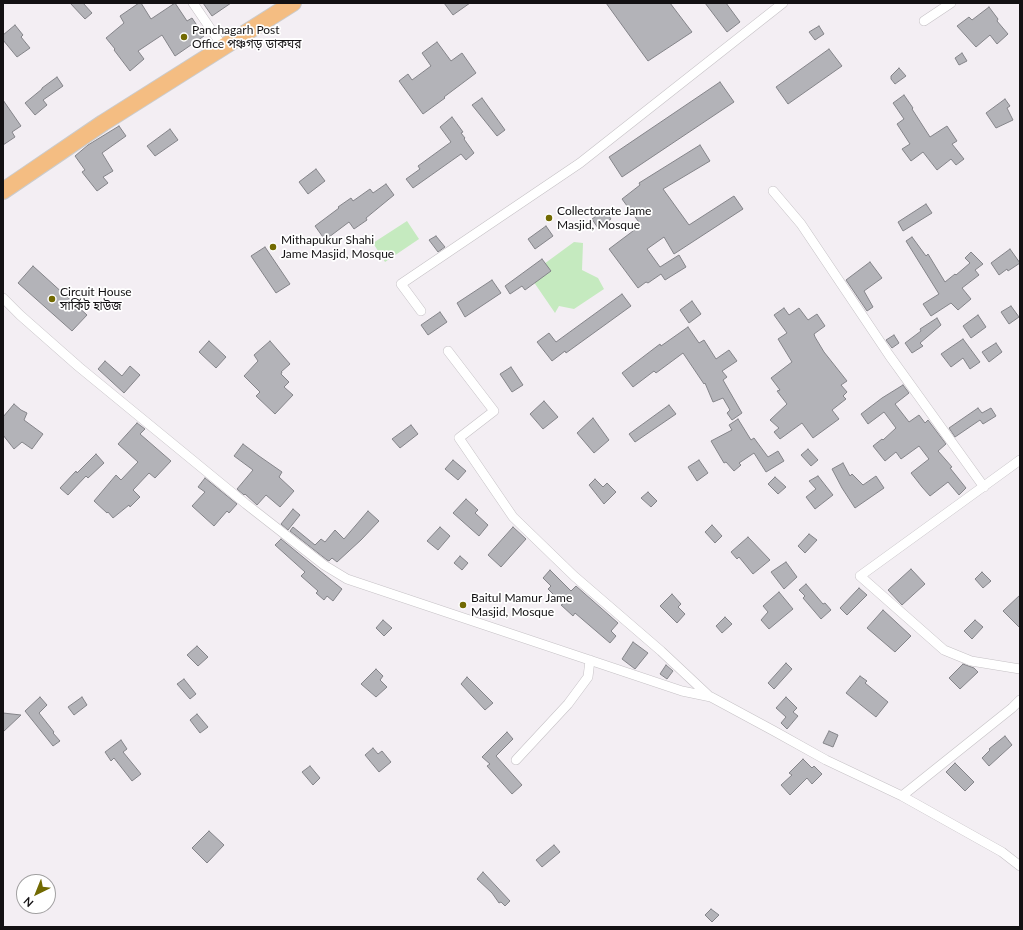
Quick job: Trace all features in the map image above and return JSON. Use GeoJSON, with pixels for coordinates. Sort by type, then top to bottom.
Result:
{"type":"FeatureCollection","features":[{"type":"Feature","properties":{"kind":"highway"},"geometry":{"type":"LineString","coordinates":[[3,191],[103,123],[293,3]]}},
{"type":"Feature","properties":{"kind":"street"},"geometry":{"type":"LineString","coordinates":[[193,3],[223,47]]}},
{"type":"Feature","properties":{"kind":"street"},"geometry":{"type":"LineString","coordinates":[[421,311],[401,284],[580,163],[783,3]]}},
{"type":"Feature","properties":{"kind":"street"},"geometry":{"type":"LineString","coordinates":[[924,21],[951,3]]}},
{"type":"Feature","properties":{"kind":"street"},"geometry":{"type":"LineString","coordinates":[[773,191],[801,224],[889,355],[984,487]]}},
{"type":"Feature","properties":{"kind":"street"},"geometry":{"type":"LineString","coordinates":[[3,298],[20,315],[85,372],[246,504],[324,565],[347,579],[682,691],[710,697]]}},
{"type":"Feature","properties":{"kind":"street"},"geometry":{"type":"LineString","coordinates":[[448,351],[494,411],[459,438],[513,517],[574,576],[661,651],[710,697],[826,760],[902,796],[1002,852],[1020,866]]}},
{"type":"Feature","properties":{"kind":"street"},"geometry":{"type":"LineString","coordinates":[[1020,460],[860,576],[944,650],[971,661],[1020,669]]}},
{"type":"Feature","properties":{"kind":"street"},"geometry":{"type":"LineString","coordinates":[[516,760],[568,704],[584,683],[588,677],[590,660]]}},
{"type":"Feature","properties":{"kind":"street"},"geometry":{"type":"LineString","coordinates":[[902,796],[1020,700]]}},
{"type":"Feature","properties":{"kind":"green space"},"geometry":{"type":"Polygon","coordinates":[[[407,221],[419,239],[385,262],[373,243],[407,221]]]}},
{"type":"Feature","properties":{"kind":"green space"},"geometry":{"type":"Polygon","coordinates":[[[574,242],[583,243],[582,270],[598,278],[604,289],[574,309],[559,306],[555,313],[529,275],[574,242]]]}},
{"type":"Feature","properties":{"kind":"building"},"geometry":{"type":"Polygon","coordinates":[[[70,3],[83,3],[92,13],[85,19],[70,3]]]}},
{"type":"Feature","properties":{"kind":"building"},"geometry":{"type":"Polygon","coordinates":[[[141,3],[151,19],[175,3],[187,21],[192,18],[204,36],[175,56],[162,35],[138,51],[144,59],[130,71],[106,38],[124,23],[120,16],[141,3]]]}},
{"type":"Feature","properties":{"kind":"building"},"geometry":{"type":"Polygon","coordinates":[[[203,3],[231,3],[212,16],[203,3]]]}},
{"type":"Feature","properties":{"kind":"building"},"geometry":{"type":"Polygon","coordinates":[[[444,3],[470,3],[453,15],[444,3]]]}},
{"type":"Feature","properties":{"kind":"building"},"geometry":{"type":"Polygon","coordinates":[[[606,3],[670,3],[692,32],[648,61],[606,3]]]}},
{"type":"Feature","properties":{"kind":"building"},"geometry":{"type":"Polygon","coordinates":[[[705,3],[726,3],[740,22],[727,32],[705,3]]]}},
{"type":"Feature","properties":{"kind":"building"},"geometry":{"type":"Polygon","coordinates":[[[989,7],[998,19],[997,21],[1008,34],[997,44],[990,35],[976,47],[957,26],[969,17],[972,20],[989,7]]]}},
{"type":"Feature","properties":{"kind":"building"},"geometry":{"type":"Polygon","coordinates":[[[15,25],[23,35],[21,37],[30,48],[17,57],[3,40],[3,35],[15,25]]]}},
{"type":"Feature","properties":{"kind":"building"},"geometry":{"type":"Polygon","coordinates":[[[819,26],[824,34],[815,40],[809,32],[819,26]]]}},
{"type":"Feature","properties":{"kind":"building"},"geometry":{"type":"Polygon","coordinates":[[[437,42],[451,61],[462,53],[476,73],[423,114],[399,81],[408,74],[412,80],[431,66],[422,53],[437,42]]]}},
{"type":"Feature","properties":{"kind":"building"},"geometry":{"type":"Polygon","coordinates":[[[829,49],[842,66],[788,104],[776,87],[829,49]]]}},
{"type":"Feature","properties":{"kind":"building"},"geometry":{"type":"Polygon","coordinates":[[[962,53],[967,61],[959,65],[955,58],[962,53]]]}},
{"type":"Feature","properties":{"kind":"building"},"geometry":{"type":"Polygon","coordinates":[[[899,68],[906,76],[895,84],[891,79],[891,76],[899,68]]]}},
{"type":"Feature","properties":{"kind":"building"},"geometry":{"type":"Polygon","coordinates":[[[57,77],[63,86],[43,100],[47,105],[35,115],[25,103],[57,77]]]}},
{"type":"Feature","properties":{"kind":"building"},"geometry":{"type":"Polygon","coordinates":[[[720,82],[734,102],[622,177],[609,157],[720,82]]]}},
{"type":"Feature","properties":{"kind":"building"},"geometry":{"type":"Polygon","coordinates":[[[904,95],[930,137],[947,126],[957,141],[952,144],[964,159],[956,165],[951,159],[937,170],[923,152],[911,161],[902,149],[910,144],[897,124],[904,119],[893,103],[904,95]]]}},
{"type":"Feature","properties":{"kind":"building"},"geometry":{"type":"Polygon","coordinates":[[[482,98],[505,130],[497,136],[472,105],[482,98]]]}},
{"type":"Feature","properties":{"kind":"building"},"geometry":{"type":"Polygon","coordinates":[[[1005,99],[1010,106],[1007,108],[1013,120],[996,128],[986,113],[1005,99]]]}},
{"type":"Feature","properties":{"kind":"building"},"geometry":{"type":"Polygon","coordinates":[[[3,100],[21,126],[12,132],[15,137],[3,145],[3,100]]]}},
{"type":"Feature","properties":{"kind":"building"},"geometry":{"type":"Polygon","coordinates":[[[452,117],[463,132],[461,133],[465,138],[464,139],[474,153],[466,160],[461,154],[413,188],[406,179],[420,169],[418,166],[451,142],[440,127],[452,117]]]}},
{"type":"Feature","properties":{"kind":"building"},"geometry":{"type":"Polygon","coordinates":[[[119,126],[126,136],[102,153],[113,171],[103,177],[108,183],[97,191],[82,172],[85,170],[75,156],[88,145],[119,126]]]}},
{"type":"Feature","properties":{"kind":"building"},"geometry":{"type":"Polygon","coordinates":[[[170,129],[178,140],[155,156],[147,146],[170,129]]]}},
{"type":"Feature","properties":{"kind":"building"},"geometry":{"type":"Polygon","coordinates":[[[700,145],[710,161],[663,189],[689,225],[734,196],[743,209],[674,254],[664,237],[647,249],[660,267],[679,255],[686,267],[665,280],[661,274],[638,288],[609,249],[641,225],[622,199],[640,185],[639,183],[700,145]]]}},
{"type":"Feature","properties":{"kind":"building"},"geometry":{"type":"Polygon","coordinates":[[[316,169],[325,181],[308,194],[299,182],[316,169]]]}},
{"type":"Feature","properties":{"kind":"building"},"geometry":{"type":"Polygon","coordinates":[[[386,184],[394,195],[366,218],[367,220],[354,229],[349,222],[325,240],[315,226],[351,198],[353,201],[370,189],[373,193],[386,184]]]}},
{"type":"Feature","properties":{"kind":"building"},"geometry":{"type":"Polygon","coordinates":[[[926,204],[932,213],[903,231],[898,222],[926,204]]]}},
{"type":"Feature","properties":{"kind":"building"},"geometry":{"type":"Polygon","coordinates":[[[605,210],[611,219],[598,228],[592,219],[605,210]]]}},
{"type":"Feature","properties":{"kind":"building"},"geometry":{"type":"Polygon","coordinates":[[[546,226],[553,236],[535,249],[528,239],[546,226]]]}},
{"type":"Feature","properties":{"kind":"building"},"geometry":{"type":"Polygon","coordinates":[[[436,236],[445,247],[438,252],[429,240],[436,236]]]}},
{"type":"Feature","properties":{"kind":"building"},"geometry":{"type":"Polygon","coordinates":[[[912,237],[926,256],[928,254],[945,282],[970,263],[965,258],[971,252],[983,264],[975,270],[979,275],[962,288],[971,299],[958,310],[951,303],[931,316],[923,304],[939,294],[906,241],[912,237]]]}},
{"type":"Feature","properties":{"kind":"building"},"geometry":{"type":"Polygon","coordinates":[[[265,247],[290,284],[276,293],[251,256],[265,247]]]}},
{"type":"Feature","properties":{"kind":"building"},"geometry":{"type":"Polygon","coordinates":[[[1010,249],[1020,263],[1008,271],[1007,269],[999,275],[991,263],[1010,249]]]}},
{"type":"Feature","properties":{"kind":"building"},"geometry":{"type":"Polygon","coordinates":[[[542,259],[551,271],[525,290],[522,286],[510,294],[505,286],[542,259]]]}},
{"type":"Feature","properties":{"kind":"building"},"geometry":{"type":"Polygon","coordinates":[[[870,262],[882,278],[864,291],[873,307],[867,311],[846,280],[870,262]]]}},
{"type":"Feature","properties":{"kind":"building","name":"Circuit House সার্কিট হাউজ"},"geometry":{"type":"Polygon","coordinates":[[[33,266],[87,315],[72,331],[18,283],[33,266]]]}},
{"type":"Feature","properties":{"kind":"building"},"geometry":{"type":"Polygon","coordinates":[[[492,280],[501,293],[465,317],[457,303],[492,280]]]}},
{"type":"Feature","properties":{"kind":"building"},"geometry":{"type":"Polygon","coordinates":[[[622,294],[631,306],[566,353],[565,351],[552,361],[537,342],[549,333],[556,342],[622,294]]]}},
{"type":"Feature","properties":{"kind":"building"},"geometry":{"type":"Polygon","coordinates":[[[692,301],[701,314],[689,323],[680,310],[692,301]]]}},
{"type":"Feature","properties":{"kind":"building"},"geometry":{"type":"Polygon","coordinates":[[[1011,306],[1019,317],[1009,324],[1001,312],[1011,306]]]}},
{"type":"Feature","properties":{"kind":"building"},"geometry":{"type":"Polygon","coordinates":[[[784,308],[789,315],[799,308],[808,320],[817,314],[825,326],[814,334],[815,337],[824,352],[847,381],[841,385],[847,392],[843,396],[846,399],[832,410],[839,419],[813,438],[802,423],[780,439],[774,432],[779,428],[770,420],[787,404],[777,391],[780,390],[771,378],[792,362],[778,339],[787,333],[774,315],[784,308]]]}},
{"type":"Feature","properties":{"kind":"building"},"geometry":{"type":"Polygon","coordinates":[[[440,312],[447,322],[428,335],[421,325],[440,312]]]}},
{"type":"Feature","properties":{"kind":"building"},"geometry":{"type":"Polygon","coordinates":[[[978,315],[986,327],[971,338],[963,326],[978,315]]]}},
{"type":"Feature","properties":{"kind":"building"},"geometry":{"type":"Polygon","coordinates":[[[937,318],[941,325],[920,343],[923,346],[912,353],[905,343],[921,331],[920,329],[937,318]]]}},
{"type":"Feature","properties":{"kind":"building"},"geometry":{"type":"Polygon","coordinates":[[[688,327],[699,343],[704,340],[716,359],[729,350],[737,361],[722,371],[727,377],[723,380],[742,413],[732,420],[727,413],[730,410],[723,398],[713,402],[705,383],[704,384],[683,353],[656,373],[654,371],[633,387],[622,373],[660,344],[661,346],[688,327]]]}},
{"type":"Feature","properties":{"kind":"building"},"geometry":{"type":"Polygon","coordinates":[[[894,335],[899,343],[892,348],[886,340],[894,335]]]}},
{"type":"Feature","properties":{"kind":"building"},"geometry":{"type":"Polygon","coordinates":[[[963,339],[980,362],[970,369],[963,358],[951,367],[941,354],[963,339]]]}},
{"type":"Feature","properties":{"kind":"building"},"geometry":{"type":"Polygon","coordinates":[[[209,341],[226,357],[216,368],[199,352],[209,341]]]}},
{"type":"Feature","properties":{"kind":"building"},"geometry":{"type":"Polygon","coordinates":[[[270,341],[290,364],[281,372],[281,374],[289,382],[284,387],[293,395],[275,414],[256,396],[260,392],[244,376],[258,361],[254,355],[270,341]]]}},
{"type":"Feature","properties":{"kind":"building"},"geometry":{"type":"Polygon","coordinates":[[[996,343],[1002,352],[989,362],[982,352],[996,343]]]}},
{"type":"Feature","properties":{"kind":"building"},"geometry":{"type":"Polygon","coordinates":[[[105,361],[122,376],[130,366],[140,375],[124,393],[98,369],[105,361]]]}},
{"type":"Feature","properties":{"kind":"building"},"geometry":{"type":"Polygon","coordinates":[[[511,367],[523,385],[512,392],[500,374],[511,367]]]}},
{"type":"Feature","properties":{"kind":"building"},"geometry":{"type":"Polygon","coordinates":[[[903,385],[909,393],[895,404],[909,422],[919,415],[925,423],[928,420],[946,444],[938,451],[952,467],[950,468],[966,488],[959,495],[948,482],[930,496],[922,487],[911,473],[929,459],[919,446],[901,459],[896,452],[885,461],[873,446],[882,439],[883,440],[896,428],[884,412],[868,424],[861,414],[882,398],[903,385]]]}},
{"type":"Feature","properties":{"kind":"building"},"geometry":{"type":"Polygon","coordinates":[[[544,401],[558,417],[543,429],[530,414],[544,401]]]}},
{"type":"Feature","properties":{"kind":"building"},"geometry":{"type":"Polygon","coordinates":[[[14,404],[27,413],[24,420],[43,434],[32,449],[22,442],[14,449],[3,435],[3,417],[14,404]]]}},
{"type":"Feature","properties":{"kind":"building"},"geometry":{"type":"Polygon","coordinates":[[[669,405],[676,414],[635,442],[629,434],[669,405]]]}},
{"type":"Feature","properties":{"kind":"building"},"geometry":{"type":"Polygon","coordinates":[[[978,408],[982,413],[991,408],[996,416],[983,424],[980,420],[955,437],[949,428],[978,408]]]}},
{"type":"Feature","properties":{"kind":"building"},"geometry":{"type":"Polygon","coordinates":[[[593,418],[609,440],[594,453],[577,433],[593,418]]]}},
{"type":"Feature","properties":{"kind":"building"},"geometry":{"type":"Polygon","coordinates":[[[738,419],[751,440],[754,438],[768,457],[778,451],[784,461],[766,472],[754,453],[739,463],[741,465],[734,471],[726,462],[724,463],[711,441],[732,430],[729,425],[738,419]]]}},
{"type":"Feature","properties":{"kind":"building"},"geometry":{"type":"Polygon","coordinates":[[[137,423],[145,429],[140,434],[171,461],[155,478],[149,473],[133,490],[140,497],[130,507],[129,505],[113,518],[94,501],[116,475],[121,480],[138,462],[118,444],[137,423]]]}},
{"type":"Feature","properties":{"kind":"building"},"geometry":{"type":"Polygon","coordinates":[[[411,425],[418,434],[400,448],[392,439],[411,425]]]}},
{"type":"Feature","properties":{"kind":"building"},"geometry":{"type":"Polygon","coordinates":[[[243,444],[282,472],[279,477],[294,491],[280,507],[266,495],[257,505],[237,489],[253,470],[234,456],[243,444]]]}},
{"type":"Feature","properties":{"kind":"building"},"geometry":{"type":"Polygon","coordinates":[[[808,449],[818,460],[811,466],[801,455],[808,449]]]}},
{"type":"Feature","properties":{"kind":"building"},"geometry":{"type":"Polygon","coordinates":[[[96,454],[104,463],[88,478],[86,476],[68,495],[60,488],[76,471],[77,473],[96,454]]]}},
{"type":"Feature","properties":{"kind":"building"},"geometry":{"type":"Polygon","coordinates":[[[453,460],[466,471],[458,480],[445,469],[453,460]]]}},
{"type":"Feature","properties":{"kind":"building"},"geometry":{"type":"Polygon","coordinates":[[[699,460],[708,473],[697,481],[688,467],[699,460]]]}},
{"type":"Feature","properties":{"kind":"building"},"geometry":{"type":"Polygon","coordinates":[[[843,463],[850,476],[852,474],[863,485],[876,476],[884,488],[855,508],[832,469],[843,463]]]}},
{"type":"Feature","properties":{"kind":"building"},"geometry":{"type":"Polygon","coordinates":[[[818,476],[833,495],[815,509],[806,497],[816,489],[809,481],[818,476]]]}},
{"type":"Feature","properties":{"kind":"building"},"geometry":{"type":"Polygon","coordinates":[[[775,477],[786,487],[778,494],[768,484],[775,477]]]}},
{"type":"Feature","properties":{"kind":"building"},"geometry":{"type":"Polygon","coordinates":[[[205,478],[237,504],[229,513],[227,511],[214,526],[192,506],[205,492],[198,487],[205,478]]]}},
{"type":"Feature","properties":{"kind":"building"},"geometry":{"type":"Polygon","coordinates":[[[595,479],[603,487],[607,483],[616,492],[604,504],[589,485],[595,479]]]}},
{"type":"Feature","properties":{"kind":"building"},"geometry":{"type":"Polygon","coordinates":[[[648,492],[657,501],[651,507],[641,498],[648,492]]]}},
{"type":"Feature","properties":{"kind":"building"},"geometry":{"type":"Polygon","coordinates":[[[466,499],[478,510],[475,513],[488,525],[479,536],[453,513],[466,499]]]}},
{"type":"Feature","properties":{"kind":"building"},"geometry":{"type":"Polygon","coordinates":[[[293,509],[300,515],[288,530],[281,524],[293,509]]]}},
{"type":"Feature","properties":{"kind":"building"},"geometry":{"type":"Polygon","coordinates":[[[368,511],[379,521],[337,562],[332,558],[329,561],[327,560],[290,531],[293,527],[315,545],[321,539],[325,542],[335,530],[344,539],[368,511]]]}},
{"type":"Feature","properties":{"kind":"building"},"geometry":{"type":"Polygon","coordinates":[[[712,525],[722,536],[715,543],[705,532],[712,525]]]}},
{"type":"Feature","properties":{"kind":"building"},"geometry":{"type":"Polygon","coordinates":[[[440,527],[450,536],[438,550],[427,541],[440,527]]]}},
{"type":"Feature","properties":{"kind":"building"},"geometry":{"type":"Polygon","coordinates":[[[513,527],[526,539],[501,567],[488,555],[513,527]]]}},
{"type":"Feature","properties":{"kind":"building"},"geometry":{"type":"Polygon","coordinates":[[[809,534],[817,540],[805,553],[798,546],[809,534]]]}},
{"type":"Feature","properties":{"kind":"building"},"geometry":{"type":"Polygon","coordinates":[[[748,537],[770,560],[753,574],[739,557],[737,559],[731,552],[748,537]]]}},
{"type":"Feature","properties":{"kind":"building"},"geometry":{"type":"Polygon","coordinates":[[[281,539],[342,589],[333,601],[327,596],[324,600],[316,593],[318,591],[301,576],[305,572],[275,545],[281,539]]]}},
{"type":"Feature","properties":{"kind":"building"},"geometry":{"type":"Polygon","coordinates":[[[460,556],[468,563],[462,570],[454,563],[460,556]]]}},
{"type":"Feature","properties":{"kind":"building"},"geometry":{"type":"Polygon","coordinates":[[[786,562],[797,577],[784,589],[771,572],[786,562]]]}},
{"type":"Feature","properties":{"kind":"building"},"geometry":{"type":"Polygon","coordinates":[[[911,569],[925,584],[902,605],[888,590],[911,569]]]}},
{"type":"Feature","properties":{"kind":"building"},"geometry":{"type":"Polygon","coordinates":[[[550,570],[571,591],[576,586],[618,623],[611,631],[616,636],[610,643],[575,613],[573,616],[561,605],[563,604],[548,589],[551,586],[543,578],[550,570]]]}},
{"type":"Feature","properties":{"kind":"building"},"geometry":{"type":"Polygon","coordinates":[[[982,572],[991,581],[983,588],[975,579],[982,572]]]}},
{"type":"Feature","properties":{"kind":"building"},"geometry":{"type":"Polygon","coordinates":[[[806,584],[823,604],[825,603],[831,610],[821,619],[803,598],[805,596],[799,590],[806,584]]]}},
{"type":"Feature","properties":{"kind":"building"},"geometry":{"type":"Polygon","coordinates":[[[859,588],[867,595],[847,615],[840,608],[859,588]]]}},
{"type":"Feature","properties":{"kind":"building"},"geometry":{"type":"Polygon","coordinates":[[[779,592],[793,609],[769,629],[761,620],[768,612],[763,606],[779,592]]]}},
{"type":"Feature","properties":{"kind":"building"},"geometry":{"type":"Polygon","coordinates":[[[672,594],[681,604],[678,607],[685,614],[677,623],[660,606],[672,594]]]}},
{"type":"Feature","properties":{"kind":"building"},"geometry":{"type":"Polygon","coordinates":[[[1020,595],[1020,628],[1003,611],[1020,595]]]}},
{"type":"Feature","properties":{"kind":"building"},"geometry":{"type":"Polygon","coordinates":[[[883,610],[911,636],[895,652],[867,628],[883,610]]]}},
{"type":"Feature","properties":{"kind":"building"},"geometry":{"type":"Polygon","coordinates":[[[725,617],[732,624],[722,633],[716,626],[725,617]]]}},
{"type":"Feature","properties":{"kind":"building"},"geometry":{"type":"Polygon","coordinates":[[[383,620],[392,628],[384,636],[376,628],[383,620]]]}},
{"type":"Feature","properties":{"kind":"building"},"geometry":{"type":"Polygon","coordinates":[[[975,620],[983,627],[972,639],[964,631],[975,620]]]}},
{"type":"Feature","properties":{"kind":"building"},"geometry":{"type":"Polygon","coordinates":[[[633,642],[648,653],[635,669],[622,659],[633,642]]]}},
{"type":"Feature","properties":{"kind":"building"},"geometry":{"type":"Polygon","coordinates":[[[197,646],[208,657],[198,666],[187,655],[197,646]]]}},
{"type":"Feature","properties":{"kind":"building"},"geometry":{"type":"Polygon","coordinates":[[[786,663],[792,669],[774,689],[768,683],[786,663]]]}},
{"type":"Feature","properties":{"kind":"building"},"geometry":{"type":"Polygon","coordinates":[[[963,664],[974,668],[978,672],[960,689],[949,678],[963,664]]]}},
{"type":"Feature","properties":{"kind":"building"},"geometry":{"type":"Polygon","coordinates":[[[666,665],[673,671],[667,679],[660,674],[666,665]]]}},
{"type":"Feature","properties":{"kind":"building"},"geometry":{"type":"Polygon","coordinates":[[[376,669],[383,676],[380,680],[387,687],[376,697],[361,684],[376,669]]]}},
{"type":"Feature","properties":{"kind":"building"},"geometry":{"type":"Polygon","coordinates":[[[860,676],[867,681],[865,683],[888,702],[876,717],[846,693],[860,676]]]}},
{"type":"Feature","properties":{"kind":"building"},"geometry":{"type":"Polygon","coordinates":[[[467,677],[493,703],[485,710],[461,684],[467,677]]]}},
{"type":"Feature","properties":{"kind":"building"},"geometry":{"type":"Polygon","coordinates":[[[184,679],[196,694],[190,699],[177,684],[184,679]]]}},
{"type":"Feature","properties":{"kind":"building"},"geometry":{"type":"Polygon","coordinates":[[[40,697],[47,705],[39,713],[60,741],[53,746],[25,711],[40,697]]]}},
{"type":"Feature","properties":{"kind":"building"},"geometry":{"type":"Polygon","coordinates":[[[82,697],[87,705],[74,715],[68,707],[82,697]]]}},
{"type":"Feature","properties":{"kind":"building"},"geometry":{"type":"Polygon","coordinates":[[[786,697],[797,708],[793,712],[798,716],[787,729],[781,723],[786,717],[776,708],[786,697]]]}},
{"type":"Feature","properties":{"kind":"building"},"geometry":{"type":"Polygon","coordinates":[[[3,713],[21,715],[3,732],[3,713]]]}},
{"type":"Feature","properties":{"kind":"building"},"geometry":{"type":"Polygon","coordinates":[[[197,714],[208,727],[200,733],[190,720],[197,714]]]}},
{"type":"Feature","properties":{"kind":"building"},"geometry":{"type":"Polygon","coordinates":[[[829,731],[838,735],[833,747],[823,743],[829,731]]]}},
{"type":"Feature","properties":{"kind":"building"},"geometry":{"type":"Polygon","coordinates":[[[507,732],[513,739],[496,756],[522,785],[512,794],[487,766],[490,764],[482,757],[507,732]]]}},
{"type":"Feature","properties":{"kind":"building"},"geometry":{"type":"Polygon","coordinates":[[[1005,736],[1012,745],[989,766],[982,758],[990,750],[989,749],[1005,736]]]}},
{"type":"Feature","properties":{"kind":"building"},"geometry":{"type":"Polygon","coordinates":[[[121,740],[127,749],[123,752],[141,774],[132,781],[114,758],[111,761],[105,752],[121,740]]]}},
{"type":"Feature","properties":{"kind":"building"},"geometry":{"type":"Polygon","coordinates":[[[373,748],[378,754],[382,751],[391,762],[379,772],[365,755],[373,748]]]}},
{"type":"Feature","properties":{"kind":"building"},"geometry":{"type":"Polygon","coordinates":[[[803,759],[812,768],[814,766],[822,774],[812,784],[807,778],[790,795],[781,785],[792,775],[789,773],[803,759]]]}},
{"type":"Feature","properties":{"kind":"building"},"geometry":{"type":"Polygon","coordinates":[[[955,763],[974,782],[965,791],[946,772],[955,763]]]}},
{"type":"Feature","properties":{"kind":"building"},"geometry":{"type":"Polygon","coordinates":[[[310,766],[320,778],[313,785],[302,772],[310,766]]]}},
{"type":"Feature","properties":{"kind":"building"},"geometry":{"type":"Polygon","coordinates":[[[209,831],[224,845],[207,863],[192,848],[209,831]]]}},
{"type":"Feature","properties":{"kind":"building"},"geometry":{"type":"Polygon","coordinates":[[[554,845],[560,852],[542,867],[536,860],[554,845]]]}},
{"type":"Feature","properties":{"kind":"building"},"geometry":{"type":"Polygon","coordinates":[[[483,872],[510,901],[505,906],[501,902],[499,903],[492,893],[477,879],[483,872]]]}},
{"type":"Feature","properties":{"kind":"building"},"geometry":{"type":"Polygon","coordinates":[[[711,909],[719,915],[712,922],[705,915],[711,909]]]}},
{"type":"Feature","properties":{"kind":"place","name":"Panchagarh Post Office পঞ্চগড় ডাকঘর"},"geometry":{"type":"Point","coordinates":[184,37]}},
{"type":"Feature","properties":{"kind":"place","name":"Collectorate Jame Masjid, Mosque"},"geometry":{"type":"Point","coordinates":[549,218]}},
{"type":"Feature","properties":{"kind":"place","name":"Mithapukur Shahi Jame Masjid, Mosque"},"geometry":{"type":"Point","coordinates":[273,247]}},
{"type":"Feature","properties":{"kind":"place","name":"Circuit House সার্কিট হাউজ"},"geometry":{"type":"Point","coordinates":[52,299]}},
{"type":"Feature","properties":{"kind":"place","name":"Baitul Mamur Jame Masjid, Mosque"},"geometry":{"type":"Point","coordinates":[463,605]}}]}
